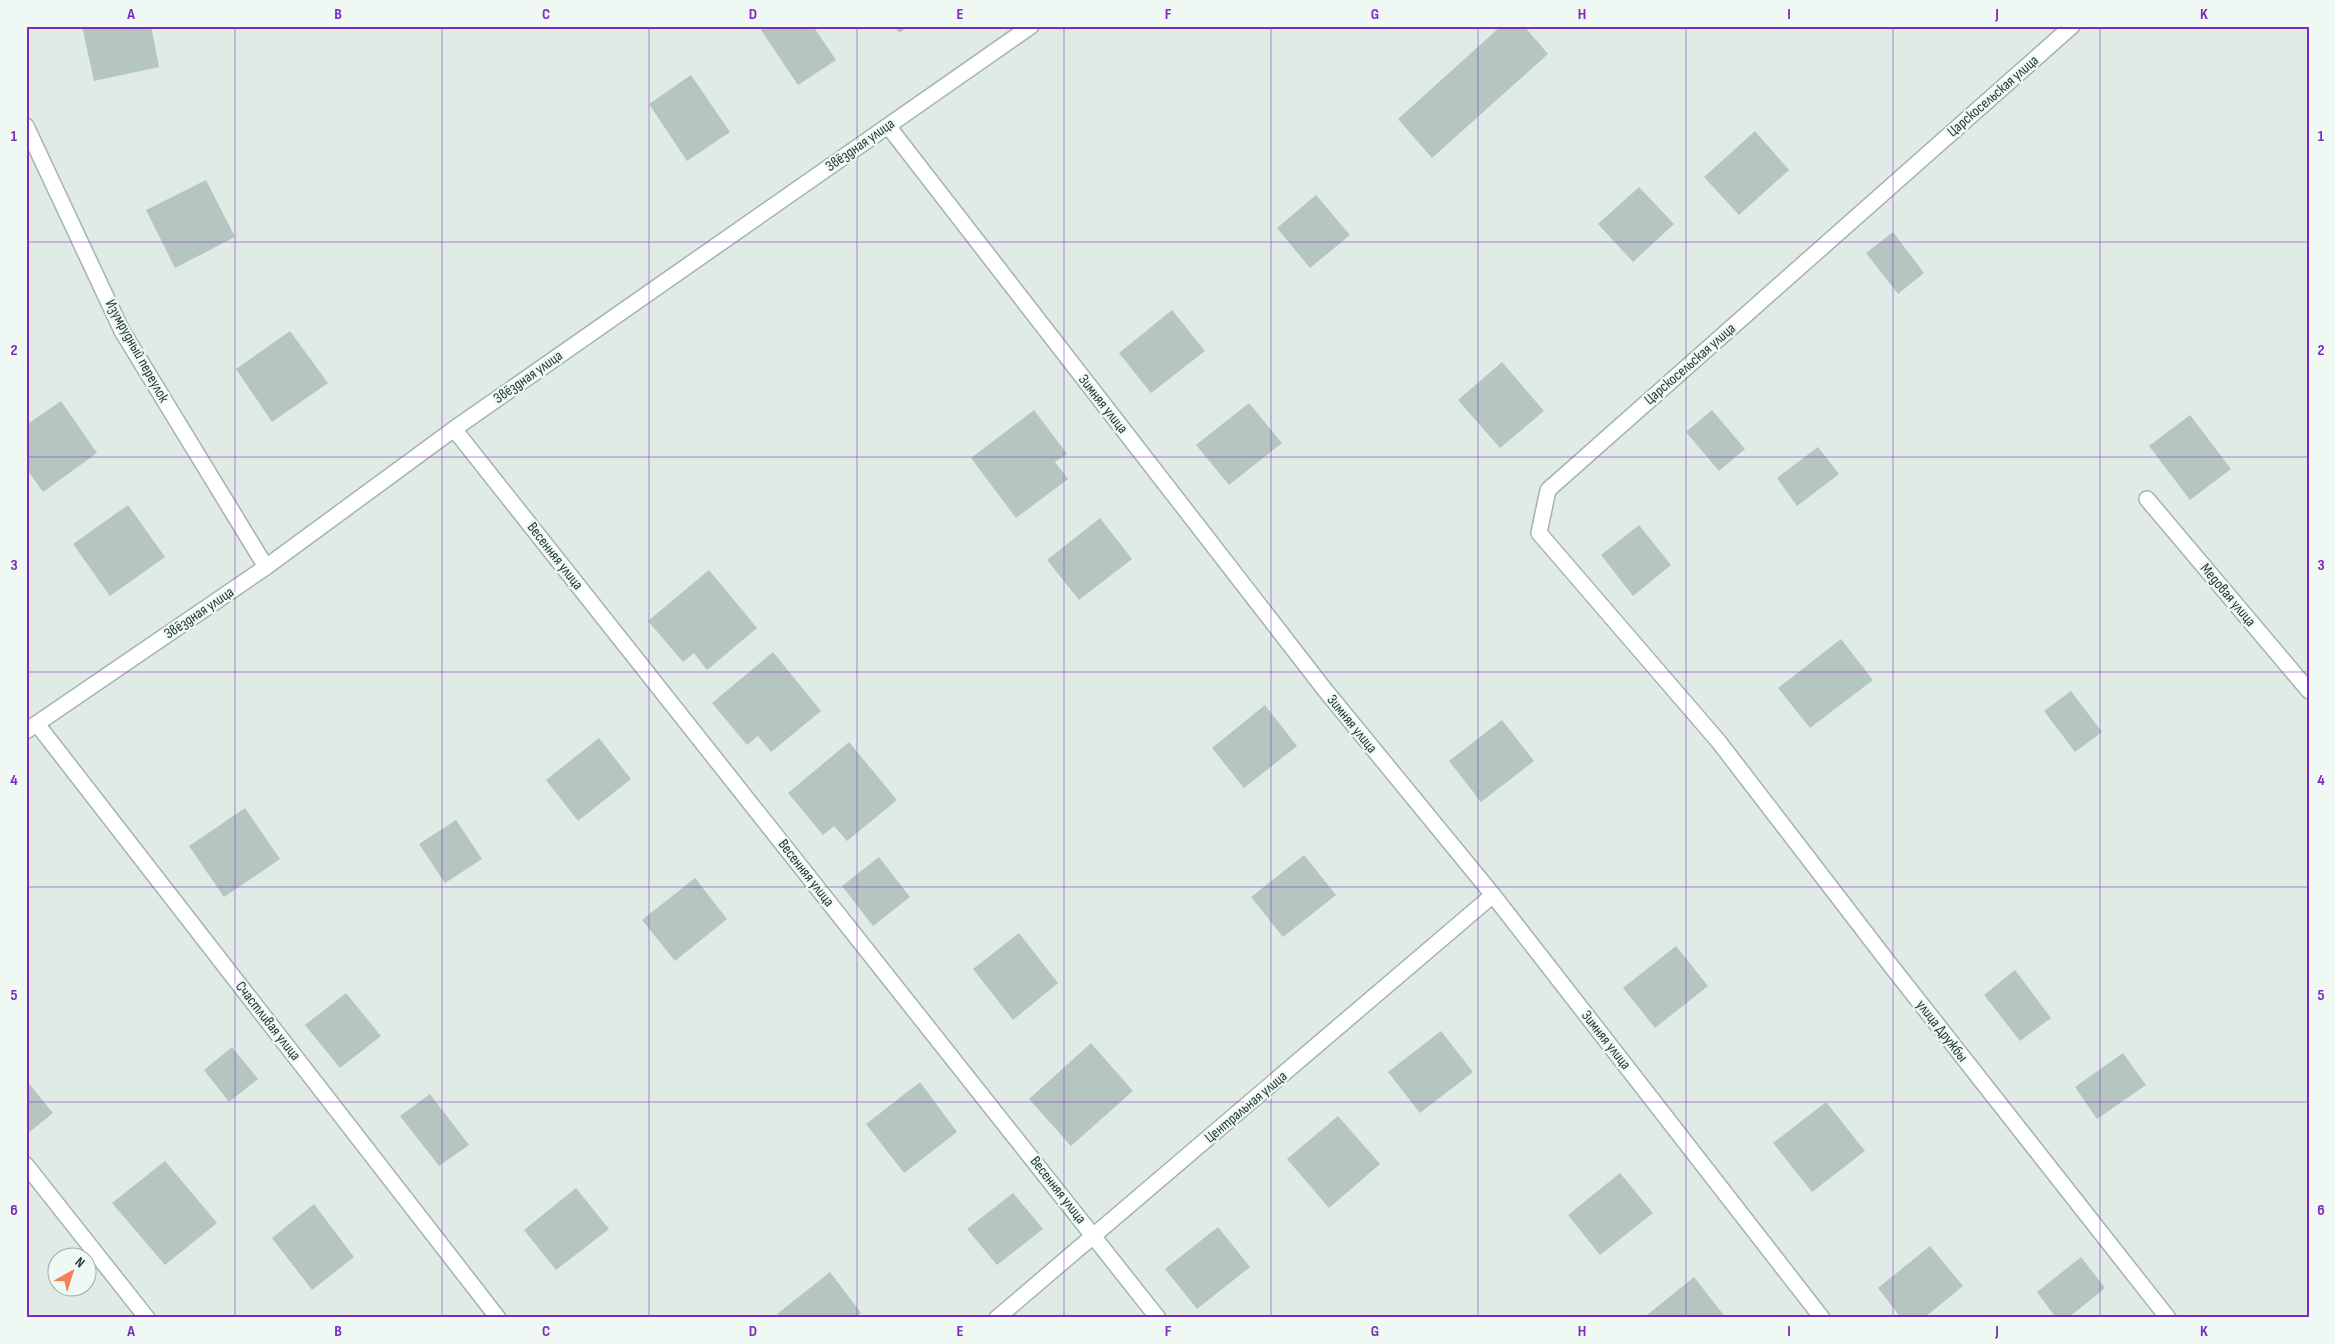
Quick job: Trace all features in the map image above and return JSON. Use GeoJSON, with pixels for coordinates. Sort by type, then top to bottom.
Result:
{"type":"FeatureCollection","features":[{"type":"Feature","properties":{"kind":"street","name":"Звёздная улица"},"geometry":{"type":"LineString","coordinates":[[32,728],[266,567],[454,429],[1031,26]]}},
{"type":"Feature","properties":{"kind":"street","name":"Царскосельская улица"},"geometry":{"type":"LineString","coordinates":[[1719,742],[1538,533],[1548,490],[2072,26]]}},
{"type":"Feature","properties":{"kind":"street","name":"Изумрудный переулок"},"geometry":{"type":"LineString","coordinates":[[26,126],[122,331],[266,567]]}},
{"type":"Feature","properties":{"kind":"street","name":"Зимняя улица"},"geometry":{"type":"LineString","coordinates":[[888,126],[1325,690],[1493,895],[1822,1318]]}},
{"type":"Feature","properties":{"kind":"street","name":"Весенняя улица"},"geometry":{"type":"LineString","coordinates":[[454,429],[1158,1318]]}},
{"type":"Feature","properties":{"kind":"street","name":"Медовая улица"},"geometry":{"type":"LineString","coordinates":[[2147,499],[2309,691]]}},
{"type":"Feature","properties":{"kind":"street","name":"Счастливая улица"},"geometry":{"type":"LineString","coordinates":[[32,728],[498,1318]]}},
{"type":"Feature","properties":{"kind":"street","name":"улица Дружбы"},"geometry":{"type":"LineString","coordinates":[[1719,742],[1888,962],[2168,1318]]}},
{"type":"Feature","properties":{"kind":"street","name":"Центральная улица"},"geometry":{"type":"LineString","coordinates":[[997,1318],[1493,895]]}},
{"type":"Feature","properties":{"kind":"street"},"geometry":{"type":"LineString","coordinates":[[26,1165],[147,1318]]}},
{"type":"Feature","properties":{"kind":"building"},"geometry":{"type":"Polygon","coordinates":[[[82,26],[151,26],[159,67],[94,81],[82,26]]]}},
{"type":"Feature","properties":{"kind":"building"},"geometry":{"type":"Polygon","coordinates":[[[766,26],[813,26],[836,60],[798,85],[761,30],[766,26]]]}},
{"type":"Feature","properties":{"kind":"building"},"geometry":{"type":"Polygon","coordinates":[[[895,26],[909,26],[899,33],[895,26]]]}},
{"type":"Feature","properties":{"kind":"building"},"geometry":{"type":"Polygon","coordinates":[[[1501,26],[1524,26],[1548,54],[1432,158],[1398,119],[1501,26]]]}},
{"type":"Feature","properties":{"kind":"building"},"geometry":{"type":"Polygon","coordinates":[[[691,75],[730,132],[687,161],[649,104],[691,75]]]}},
{"type":"Feature","properties":{"kind":"building"},"geometry":{"type":"Polygon","coordinates":[[[1755,131],[1789,170],[1739,215],[1704,177],[1755,131]]]}},
{"type":"Feature","properties":{"kind":"building"},"geometry":{"type":"Polygon","coordinates":[[[206,180],[235,237],[175,268],[146,210],[206,180]]]}},
{"type":"Feature","properties":{"kind":"building"},"geometry":{"type":"Polygon","coordinates":[[[1639,187],[1674,224],[1633,262],[1598,224],[1639,187]]]}},
{"type":"Feature","properties":{"kind":"building"},"geometry":{"type":"Polygon","coordinates":[[[1316,195],[1350,235],[1310,268],[1277,228],[1316,195]]]}},
{"type":"Feature","properties":{"kind":"building"},"geometry":{"type":"Polygon","coordinates":[[[1893,232],[1924,273],[1898,294],[1866,253],[1893,232]]]}},
{"type":"Feature","properties":{"kind":"building"},"geometry":{"type":"Polygon","coordinates":[[[1172,310],[1205,351],[1151,393],[1119,353],[1172,310]]]}},
{"type":"Feature","properties":{"kind":"building"},"geometry":{"type":"Polygon","coordinates":[[[290,331],[328,383],[272,422],[236,369],[290,331]]]}},
{"type":"Feature","properties":{"kind":"building"},"geometry":{"type":"Polygon","coordinates":[[[1502,362],[1544,411],[1500,448],[1458,400],[1502,362]]]}},
{"type":"Feature","properties":{"kind":"building"},"geometry":{"type":"Polygon","coordinates":[[[61,401],[97,453],[43,492],[26,468],[26,425],[61,401]]]}},
{"type":"Feature","properties":{"kind":"building"},"geometry":{"type":"Polygon","coordinates":[[[1249,403],[1282,443],[1229,485],[1196,445],[1249,403]]]}},
{"type":"Feature","properties":{"kind":"building"},"geometry":{"type":"Polygon","coordinates":[[[1034,410],[1067,454],[1055,462],[1068,479],[1016,518],[971,458],[1034,410]]]}},
{"type":"Feature","properties":{"kind":"building"},"geometry":{"type":"Polygon","coordinates":[[[1712,410],[1745,449],[1719,471],[1686,432],[1712,410]]]}},
{"type":"Feature","properties":{"kind":"building"},"geometry":{"type":"Polygon","coordinates":[[[2190,415],[2231,469],[2190,500],[2149,446],[2190,415]]]}},
{"type":"Feature","properties":{"kind":"building"},"geometry":{"type":"Polygon","coordinates":[[[1818,447],[1839,474],[1797,506],[1777,478],[1818,447]]]}},
{"type":"Feature","properties":{"kind":"building"},"geometry":{"type":"Polygon","coordinates":[[[128,505],[165,557],[110,596],[73,544],[128,505]]]}},
{"type":"Feature","properties":{"kind":"building"},"geometry":{"type":"Polygon","coordinates":[[[1100,518],[1132,559],[1079,600],[1047,560],[1100,518]]]}},
{"type":"Feature","properties":{"kind":"building"},"geometry":{"type":"Polygon","coordinates":[[[1639,525],[1671,565],[1633,596],[1601,555],[1639,525]]]}},
{"type":"Feature","properties":{"kind":"building"},"geometry":{"type":"Polygon","coordinates":[[[709,570],[757,628],[707,670],[694,653],[683,662],[648,621],[709,570]]]}},
{"type":"Feature","properties":{"kind":"building"},"geometry":{"type":"Polygon","coordinates":[[[1841,639],[1873,680],[1810,728],[1778,688],[1841,639]]]}},
{"type":"Feature","properties":{"kind":"building"},"geometry":{"type":"Polygon","coordinates":[[[773,652],[821,711],[771,752],[758,736],[747,745],[712,703],[773,652]]]}},
{"type":"Feature","properties":{"kind":"building"},"geometry":{"type":"Polygon","coordinates":[[[2071,691],[2102,732],[2075,752],[2044,711],[2071,691]]]}},
{"type":"Feature","properties":{"kind":"building"},"geometry":{"type":"Polygon","coordinates":[[[1265,705],[1297,746],[1244,788],[1212,748],[1265,705]]]}},
{"type":"Feature","properties":{"kind":"building"},"geometry":{"type":"Polygon","coordinates":[[[1502,720],[1534,761],[1481,802],[1449,761],[1502,720]]]}},
{"type":"Feature","properties":{"kind":"building"},"geometry":{"type":"Polygon","coordinates":[[[599,738],[631,779],[578,821],[546,780],[599,738]]]}},
{"type":"Feature","properties":{"kind":"building"},"geometry":{"type":"Polygon","coordinates":[[[849,742],[897,800],[847,841],[834,826],[823,835],[788,793],[849,742]]]}},
{"type":"Feature","properties":{"kind":"building"},"geometry":{"type":"Polygon","coordinates":[[[245,808],[280,859],[224,897],[189,846],[245,808]]]}},
{"type":"Feature","properties":{"kind":"building"},"geometry":{"type":"Polygon","coordinates":[[[456,820],[482,859],[445,883],[419,844],[456,820]]]}},
{"type":"Feature","properties":{"kind":"building"},"geometry":{"type":"Polygon","coordinates":[[[1304,855],[1336,895],[1283,937],[1251,897],[1304,855]]]}},
{"type":"Feature","properties":{"kind":"building"},"geometry":{"type":"Polygon","coordinates":[[[879,857],[910,897],[873,926],[842,886],[879,857]]]}},
{"type":"Feature","properties":{"kind":"building"},"geometry":{"type":"Polygon","coordinates":[[[695,878],[727,919],[675,961],[642,920],[695,878]]]}},
{"type":"Feature","properties":{"kind":"building"},"geometry":{"type":"Polygon","coordinates":[[[1019,933],[1058,983],[1013,1020],[973,969],[1019,933]]]}},
{"type":"Feature","properties":{"kind":"building"},"geometry":{"type":"Polygon","coordinates":[[[1676,946],[1708,986],[1655,1028],[1623,988],[1676,946]]]}},
{"type":"Feature","properties":{"kind":"building"},"geometry":{"type":"Polygon","coordinates":[[[2015,970],[2051,1018],[2020,1041],[1984,995],[2015,970]]]}},
{"type":"Feature","properties":{"kind":"building"},"geometry":{"type":"Polygon","coordinates":[[[346,993],[381,1036],[340,1068],[305,1025],[346,993]]]}},
{"type":"Feature","properties":{"kind":"building"},"geometry":{"type":"Polygon","coordinates":[[[1441,1031],[1473,1072],[1420,1113],[1388,1072],[1441,1031]]]}},
{"type":"Feature","properties":{"kind":"building"},"geometry":{"type":"Polygon","coordinates":[[[1091,1043],[1133,1091],[1071,1146],[1029,1099],[1091,1043]]]}},
{"type":"Feature","properties":{"kind":"building"},"geometry":{"type":"Polygon","coordinates":[[[232,1047],[258,1079],[229,1102],[204,1070],[232,1047]]]}},
{"type":"Feature","properties":{"kind":"building"},"geometry":{"type":"Polygon","coordinates":[[[2123,1053],[2146,1085],[2097,1119],[2075,1087],[2123,1053]]]}},
{"type":"Feature","properties":{"kind":"building"},"geometry":{"type":"Polygon","coordinates":[[[26,1080],[53,1113],[26,1135],[26,1080]]]}},
{"type":"Feature","properties":{"kind":"building"},"geometry":{"type":"Polygon","coordinates":[[[920,1082],[957,1132],[904,1173],[866,1124],[920,1082]]]}},
{"type":"Feature","properties":{"kind":"building"},"geometry":{"type":"Polygon","coordinates":[[[430,1094],[469,1145],[439,1166],[400,1116],[430,1094]]]}},
{"type":"Feature","properties":{"kind":"building"},"geometry":{"type":"Polygon","coordinates":[[[1826,1102],[1865,1151],[1812,1192],[1773,1143],[1826,1102]]]}},
{"type":"Feature","properties":{"kind":"building"},"geometry":{"type":"Polygon","coordinates":[[[1338,1116],[1380,1164],[1329,1208],[1287,1159],[1338,1116]]]}},
{"type":"Feature","properties":{"kind":"building"},"geometry":{"type":"Polygon","coordinates":[[[165,1161],[217,1223],[165,1265],[112,1203],[165,1161]]]}},
{"type":"Feature","properties":{"kind":"building"},"geometry":{"type":"Polygon","coordinates":[[[1620,1173],[1653,1213],[1600,1255],[1568,1215],[1620,1173]]]}},
{"type":"Feature","properties":{"kind":"building"},"geometry":{"type":"Polygon","coordinates":[[[576,1188],[609,1229],[556,1270],[524,1230],[576,1188]]]}},
{"type":"Feature","properties":{"kind":"building"},"geometry":{"type":"Polygon","coordinates":[[[1013,1193],[1043,1229],[997,1265],[967,1229],[1013,1193]]]}},
{"type":"Feature","properties":{"kind":"building"},"geometry":{"type":"Polygon","coordinates":[[[314,1204],[354,1257],[312,1290],[272,1238],[314,1204]]]}},
{"type":"Feature","properties":{"kind":"building"},"geometry":{"type":"Polygon","coordinates":[[[1218,1227],[1250,1267],[1197,1309],[1165,1269],[1218,1227]]]}},
{"type":"Feature","properties":{"kind":"building"},"geometry":{"type":"Polygon","coordinates":[[[1930,1246],[1963,1286],[1924,1318],[1901,1318],[1878,1288],[1930,1246]]]}},
{"type":"Feature","properties":{"kind":"building"},"geometry":{"type":"Polygon","coordinates":[[[2081,1257],[2105,1288],[2068,1318],[2056,1318],[2037,1292],[2081,1257]]]}},
{"type":"Feature","properties":{"kind":"building"},"geometry":{"type":"Polygon","coordinates":[[[830,1272],[861,1313],[855,1318],[780,1318],[777,1314],[830,1272]]]}},
{"type":"Feature","properties":{"kind":"building"},"geometry":{"type":"Polygon","coordinates":[[[1694,1277],[1726,1318],[1649,1318],[1647,1315],[1694,1277]]]}}]}
